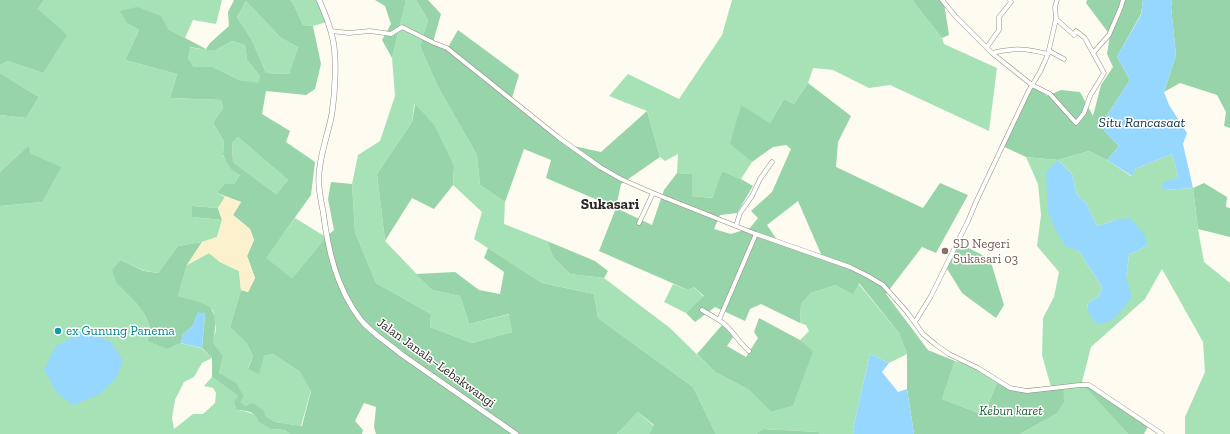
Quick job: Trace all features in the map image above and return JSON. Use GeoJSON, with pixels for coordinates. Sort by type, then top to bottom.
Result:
{"type":"FeatureCollection","features":[{"type":"Feature","properties":{"kind":"main road","name":"Jalan Janala–Lebakwangi"},"geometry":{"type":"LineString","coordinates":[[319,0],[331,31],[334,54],[334,100],[321,160],[319,178],[331,256],[336,276],[344,295],[360,320],[383,340],[516,434]]}},
{"type":"Feature","properties":{"kind":"street"},"geometry":{"type":"LineString","coordinates":[[942,0],[956,17],[992,53],[1032,85],[1050,94],[1076,124],[1084,113],[1090,96],[1104,73],[1086,42],[1086,38],[1076,31],[1074,35],[1056,19]]}},
{"type":"Feature","properties":{"kind":"street"},"geometry":{"type":"LineString","coordinates":[[987,48],[999,30],[999,18],[1011,2],[1010,0]]}},
{"type":"Feature","properties":{"kind":"street"},"geometry":{"type":"LineString","coordinates":[[916,322],[931,296],[1032,85],[1049,53],[1056,19],[1055,7],[1057,0]]}},
{"type":"Feature","properties":{"kind":"street"},"geometry":{"type":"LineString","coordinates":[[1093,53],[1109,36],[1123,0]]}},
{"type":"Feature","properties":{"kind":"street"},"geometry":{"type":"LineString","coordinates":[[331,31],[349,33],[370,31],[391,34],[402,27],[447,48],[558,137],[600,167],[621,179],[652,193],[756,234],[850,267],[868,276],[883,285],[916,322],[923,334],[936,345],[949,354],[978,368],[1010,388],[1027,391],[1089,385],[1162,434]]}},
{"type":"Feature","properties":{"kind":"street"},"geometry":{"type":"LineString","coordinates":[[992,53],[1012,48],[1049,53],[1064,58]]}},
{"type":"Feature","properties":{"kind":"street"},"geometry":{"type":"LineString","coordinates":[[736,226],[740,213],[772,162]]}},
{"type":"Feature","properties":{"kind":"street"},"geometry":{"type":"LineString","coordinates":[[639,223],[652,193]]}},
{"type":"Feature","properties":{"kind":"street"},"geometry":{"type":"LineString","coordinates":[[719,320],[756,234]]}},
{"type":"Feature","properties":{"kind":"street"},"geometry":{"type":"LineString","coordinates":[[702,310],[724,322],[742,345],[749,351]]}},
{"type":"Feature","properties":{"kind":"green space"},"geometry":{"type":"Polygon","coordinates":[[[0,0],[44,0],[38,9],[67,35],[43,73],[8,61],[0,65],[0,0]]]}},
{"type":"Feature","properties":{"kind":"green space"},"geometry":{"type":"Polygon","coordinates":[[[44,0],[222,0],[216,24],[193,20],[185,38],[168,29],[127,23],[139,30],[125,60],[177,74],[170,98],[221,100],[223,108],[213,123],[224,141],[223,156],[240,175],[234,184],[217,193],[225,197],[218,208],[193,206],[192,217],[222,220],[217,237],[202,242],[178,246],[158,273],[145,271],[121,260],[117,284],[136,303],[145,315],[150,328],[168,349],[181,343],[201,348],[212,358],[202,363],[194,377],[184,382],[175,400],[172,418],[174,429],[193,414],[203,414],[215,403],[216,393],[213,388],[204,386],[212,377],[238,396],[237,410],[248,412],[256,416],[271,429],[285,430],[290,434],[0,434],[0,206],[42,202],[29,145],[0,172],[0,115],[26,118],[39,97],[0,73],[0,65],[8,61],[43,73],[38,9],[44,0]]]}},
{"type":"Feature","properties":{"kind":"green space"},"geometry":{"type":"Polygon","coordinates":[[[234,0],[290,0],[293,3],[303,25],[313,26],[321,64],[315,89],[306,95],[266,91],[262,114],[290,131],[286,142],[315,162],[311,195],[266,258],[292,278],[326,237],[334,230],[328,199],[331,182],[352,184],[355,232],[376,283],[431,314],[430,327],[472,343],[512,332],[509,314],[469,324],[460,296],[432,290],[416,274],[455,272],[479,290],[500,294],[504,272],[484,258],[488,248],[542,283],[594,294],[598,318],[693,387],[716,434],[649,434],[654,425],[638,412],[617,434],[376,434],[374,427],[376,407],[364,403],[355,421],[363,430],[362,434],[290,434],[285,430],[271,429],[259,422],[251,412],[237,410],[234,402],[238,396],[212,377],[212,358],[202,348],[205,314],[198,313],[192,327],[183,334],[181,343],[168,349],[148,341],[150,328],[145,315],[136,303],[117,284],[112,270],[121,260],[144,271],[158,273],[178,246],[202,242],[187,265],[178,296],[201,303],[211,309],[215,318],[213,343],[223,356],[219,373],[236,383],[244,397],[240,402],[246,406],[253,403],[264,411],[265,416],[275,422],[302,426],[311,391],[300,372],[273,354],[264,356],[259,374],[248,369],[253,356],[247,343],[230,327],[241,290],[248,292],[255,278],[247,256],[254,240],[250,229],[233,215],[241,202],[217,193],[225,184],[234,184],[240,175],[231,169],[223,155],[224,141],[213,123],[223,108],[221,100],[170,98],[177,74],[125,60],[139,30],[127,23],[120,11],[137,7],[161,16],[168,29],[206,49],[210,43],[229,26],[228,12],[234,0]],[[246,1],[237,17],[252,40],[266,73],[289,74],[298,47],[281,38],[246,1]],[[232,41],[214,51],[190,47],[188,58],[194,67],[213,67],[239,80],[258,83],[260,76],[247,60],[245,45],[232,41]],[[238,137],[232,143],[233,162],[276,194],[288,180],[238,137]]]}},
{"type":"Feature","properties":{"kind":"green space"},"geometry":{"type":"Polygon","coordinates":[[[290,0],[318,0],[327,22],[313,26],[303,25],[293,3],[290,0]]]}},
{"type":"Feature","properties":{"kind":"green space"},"geometry":{"type":"Polygon","coordinates":[[[375,0],[405,0],[392,58],[382,40],[391,24],[385,6],[375,0]]]}},
{"type":"Feature","properties":{"kind":"green space"},"geometry":{"type":"Polygon","coordinates":[[[405,0],[416,0],[428,20],[420,46],[438,87],[477,155],[480,185],[505,202],[504,224],[547,241],[553,257],[570,274],[604,278],[670,328],[715,372],[749,390],[771,412],[793,406],[812,351],[800,340],[809,331],[806,325],[800,323],[801,304],[811,293],[836,285],[858,283],[899,333],[907,354],[889,363],[870,354],[853,429],[854,434],[821,434],[818,432],[763,429],[756,434],[716,434],[693,387],[598,318],[594,294],[542,283],[474,239],[482,212],[453,185],[454,166],[414,104],[412,122],[377,174],[385,241],[432,290],[460,296],[469,324],[510,314],[512,332],[472,343],[430,327],[431,314],[376,283],[355,232],[352,184],[358,155],[380,141],[395,96],[392,58],[405,0]]]}},
{"type":"Feature","properties":{"kind":"green space"},"geometry":{"type":"Polygon","coordinates":[[[416,0],[428,0],[441,14],[433,42],[447,49],[458,30],[519,75],[511,101],[564,144],[601,152],[647,111],[660,157],[621,184],[616,208],[546,178],[551,160],[524,149],[505,202],[480,185],[477,155],[438,87],[420,46],[428,20],[416,0]]]}},
{"type":"Feature","properties":{"kind":"green space"},"geometry":{"type":"Polygon","coordinates":[[[732,0],[912,0],[942,38],[944,44],[997,68],[989,131],[890,85],[869,88],[833,70],[813,68],[808,83],[794,104],[784,99],[770,123],[741,106],[731,144],[752,162],[741,179],[722,171],[714,198],[692,196],[692,174],[677,173],[678,154],[665,161],[660,157],[647,111],[609,96],[628,74],[679,99],[722,35],[732,0]]]}},
{"type":"Feature","properties":{"kind":"green space"},"geometry":{"type":"Polygon","coordinates":[[[912,0],[940,0],[944,3],[949,35],[942,38],[912,0]]]}},
{"type":"Feature","properties":{"kind":"green space"},"geometry":{"type":"Polygon","coordinates":[[[1087,0],[1143,0],[1141,14],[1117,57],[1130,80],[1100,126],[1119,146],[1107,160],[1089,151],[1058,160],[1026,157],[1000,145],[1032,85],[1047,96],[1061,90],[1080,92],[1093,116],[1101,85],[1113,67],[1107,54],[1110,35],[1086,3],[1087,0]]]}},
{"type":"Feature","properties":{"kind":"green space"},"geometry":{"type":"Polygon","coordinates":[[[1172,0],[1230,0],[1230,128],[1224,126],[1226,112],[1217,95],[1180,83],[1164,92],[1176,55],[1171,7],[1172,0]]]}},
{"type":"Feature","properties":{"kind":"green space"},"geometry":{"type":"Polygon","coordinates":[[[246,1],[281,38],[298,47],[289,74],[266,73],[252,40],[237,17],[246,1]]]}},
{"type":"Feature","properties":{"kind":"green space"},"geometry":{"type":"Polygon","coordinates":[[[232,41],[245,45],[247,60],[260,76],[258,84],[239,80],[213,67],[194,67],[188,58],[189,47],[214,51],[232,41]]]}},
{"type":"Feature","properties":{"kind":"green space"},"geometry":{"type":"Polygon","coordinates":[[[0,73],[39,97],[26,118],[0,115],[0,73]]]}},
{"type":"Feature","properties":{"kind":"green space","name":"Kebun karet"},"geometry":{"type":"Polygon","coordinates":[[[808,83],[851,116],[838,142],[836,167],[923,208],[940,183],[968,195],[936,253],[922,247],[886,294],[928,350],[955,361],[942,399],[984,415],[998,380],[1017,389],[1063,385],[1064,402],[1056,414],[1020,434],[914,434],[907,389],[907,354],[899,333],[859,283],[853,294],[836,285],[811,293],[801,304],[800,323],[761,304],[750,309],[745,321],[715,307],[695,322],[686,313],[704,296],[694,287],[688,290],[599,251],[616,208],[652,225],[664,190],[677,173],[692,174],[692,196],[713,198],[722,171],[753,186],[737,213],[720,215],[714,229],[731,234],[750,228],[758,218],[751,211],[772,192],[791,149],[786,145],[773,147],[752,162],[730,144],[741,105],[770,123],[784,99],[794,104],[808,83]],[[798,201],[767,225],[779,243],[821,254],[798,201]]]}},
{"type":"Feature","properties":{"kind":"green space"},"geometry":{"type":"Polygon","coordinates":[[[415,104],[434,125],[454,166],[453,185],[434,209],[412,198],[385,241],[377,174],[412,122],[415,104]]]}},
{"type":"Feature","properties":{"kind":"green space"},"geometry":{"type":"Polygon","coordinates":[[[238,137],[288,180],[276,194],[233,162],[232,143],[238,137]]]}},
{"type":"Feature","properties":{"kind":"green space"},"geometry":{"type":"Polygon","coordinates":[[[29,145],[31,154],[61,167],[42,202],[0,206],[0,172],[29,145]]]}},
{"type":"Feature","properties":{"kind":"green space"},"geometry":{"type":"Polygon","coordinates":[[[1089,151],[1107,160],[1131,176],[1135,169],[1172,154],[1178,177],[1163,190],[1193,188],[1204,262],[1230,283],[1230,434],[1185,434],[1185,417],[1205,372],[1203,342],[1162,269],[1145,299],[1091,347],[1082,382],[1128,434],[1020,434],[1056,414],[1051,387],[1042,355],[1043,318],[1054,297],[1059,272],[1037,246],[1041,215],[1038,184],[1026,157],[1058,160],[1089,151]],[[1058,160],[1078,250],[1102,287],[1099,296],[1088,303],[1087,310],[1126,278],[1129,255],[1148,245],[1116,220],[1097,226],[1086,203],[1077,195],[1072,174],[1058,160]]]}},
{"type":"Feature","properties":{"kind":"green space"},"geometry":{"type":"Polygon","coordinates":[[[1204,183],[1227,197],[1226,207],[1230,208],[1230,237],[1198,229],[1193,188],[1204,183]]]}},
{"type":"Feature","properties":{"kind":"green space"},"geometry":{"type":"Polygon","coordinates":[[[192,206],[218,208],[222,220],[192,217],[192,206]]]}},
{"type":"Feature","properties":{"kind":"green space"},"geometry":{"type":"Polygon","coordinates":[[[295,218],[326,237],[292,278],[265,258],[295,218]]]}},
{"type":"Feature","properties":{"kind":"green space"},"geometry":{"type":"Polygon","coordinates":[[[547,241],[595,261],[608,271],[604,278],[570,274],[553,257],[547,241]]]}},
{"type":"Feature","properties":{"kind":"green space"},"geometry":{"type":"Polygon","coordinates":[[[957,242],[990,259],[1004,305],[996,318],[962,293],[946,267],[957,242]]]}},
{"type":"Feature","properties":{"kind":"green space"},"geometry":{"type":"Polygon","coordinates":[[[209,253],[220,262],[239,271],[241,290],[230,327],[247,342],[253,356],[248,368],[264,356],[273,354],[300,372],[311,390],[301,426],[275,422],[239,402],[244,397],[219,373],[223,356],[212,343],[216,330],[213,310],[178,296],[187,265],[209,253]]]}},
{"type":"Feature","properties":{"kind":"green space"},"geometry":{"type":"Polygon","coordinates":[[[673,284],[688,290],[694,287],[704,297],[686,313],[664,302],[673,284]]]}},
{"type":"Feature","properties":{"kind":"green space"},"geometry":{"type":"Polygon","coordinates":[[[759,318],[800,340],[813,351],[793,406],[771,412],[749,390],[715,372],[697,354],[722,325],[733,337],[727,346],[746,357],[758,338],[754,332],[759,318]]]}},
{"type":"Feature","properties":{"kind":"green space"},"geometry":{"type":"Polygon","coordinates":[[[955,361],[964,363],[998,380],[984,415],[942,399],[955,361]]]}},
{"type":"Feature","properties":{"kind":"green space"},"geometry":{"type":"Polygon","coordinates":[[[1082,383],[1148,426],[1144,434],[1128,434],[1082,383]]]}},
{"type":"Feature","properties":{"kind":"green space"},"geometry":{"type":"Polygon","coordinates":[[[638,412],[654,426],[649,434],[617,434],[638,412]]]}},
{"type":"Feature","properties":{"kind":"green space"},"geometry":{"type":"Polygon","coordinates":[[[763,429],[818,432],[821,434],[756,434],[763,429]]]}},
{"type":"Feature","properties":{"kind":"sand"},"geometry":{"type":"Polygon","coordinates":[[[225,197],[241,202],[233,215],[250,229],[254,240],[247,256],[255,278],[248,292],[241,290],[239,271],[220,262],[209,253],[187,265],[202,242],[217,237],[222,220],[218,208],[225,197]]]}},
{"type":"Feature","properties":{"kind":"water","name":"Situ Rancasaat"},"geometry":{"type":"Polygon","coordinates":[[[1143,0],[1172,0],[1171,7],[1176,55],[1164,92],[1169,105],[1187,133],[1183,144],[1193,188],[1163,190],[1162,183],[1178,177],[1172,154],[1135,169],[1132,176],[1107,160],[1119,146],[1100,126],[1130,80],[1117,57],[1141,15],[1143,0]]]}},
{"type":"Feature","properties":{"kind":"water"},"geometry":{"type":"Polygon","coordinates":[[[1058,160],[1072,174],[1077,195],[1086,203],[1097,226],[1116,220],[1130,218],[1144,233],[1148,245],[1129,255],[1126,278],[1132,296],[1117,316],[1108,322],[1096,323],[1087,310],[1088,303],[1099,296],[1102,287],[1078,250],[1066,247],[1055,229],[1048,211],[1046,173],[1058,160]]]}},
{"type":"Feature","properties":{"kind":"water"},"geometry":{"type":"Polygon","coordinates":[[[198,312],[205,314],[202,348],[181,343],[183,334],[192,327],[198,312]]]}},
{"type":"Feature","properties":{"kind":"water"},"geometry":{"type":"Polygon","coordinates":[[[84,331],[111,342],[123,360],[117,378],[98,395],[73,405],[56,392],[44,369],[56,346],[84,331]]]}},
{"type":"Feature","properties":{"kind":"water"},"geometry":{"type":"Polygon","coordinates":[[[870,354],[889,363],[882,372],[898,392],[907,389],[914,434],[854,434],[853,429],[870,354]]]}},
{"type":"Feature","properties":{"kind":"place","name":"SD Negeri Sukasari 03"},"geometry":{"type":"Point","coordinates":[945,251]}},
{"type":"Feature","properties":{"kind":"place","name":"ex Gunung Panema"},"geometry":{"type":"Point","coordinates":[58,331]}},
{"type":"Feature","properties":{"kind":"district","name":"Sukasari"},"geometry":{"type":"Point","coordinates":[610,205]}}]}
